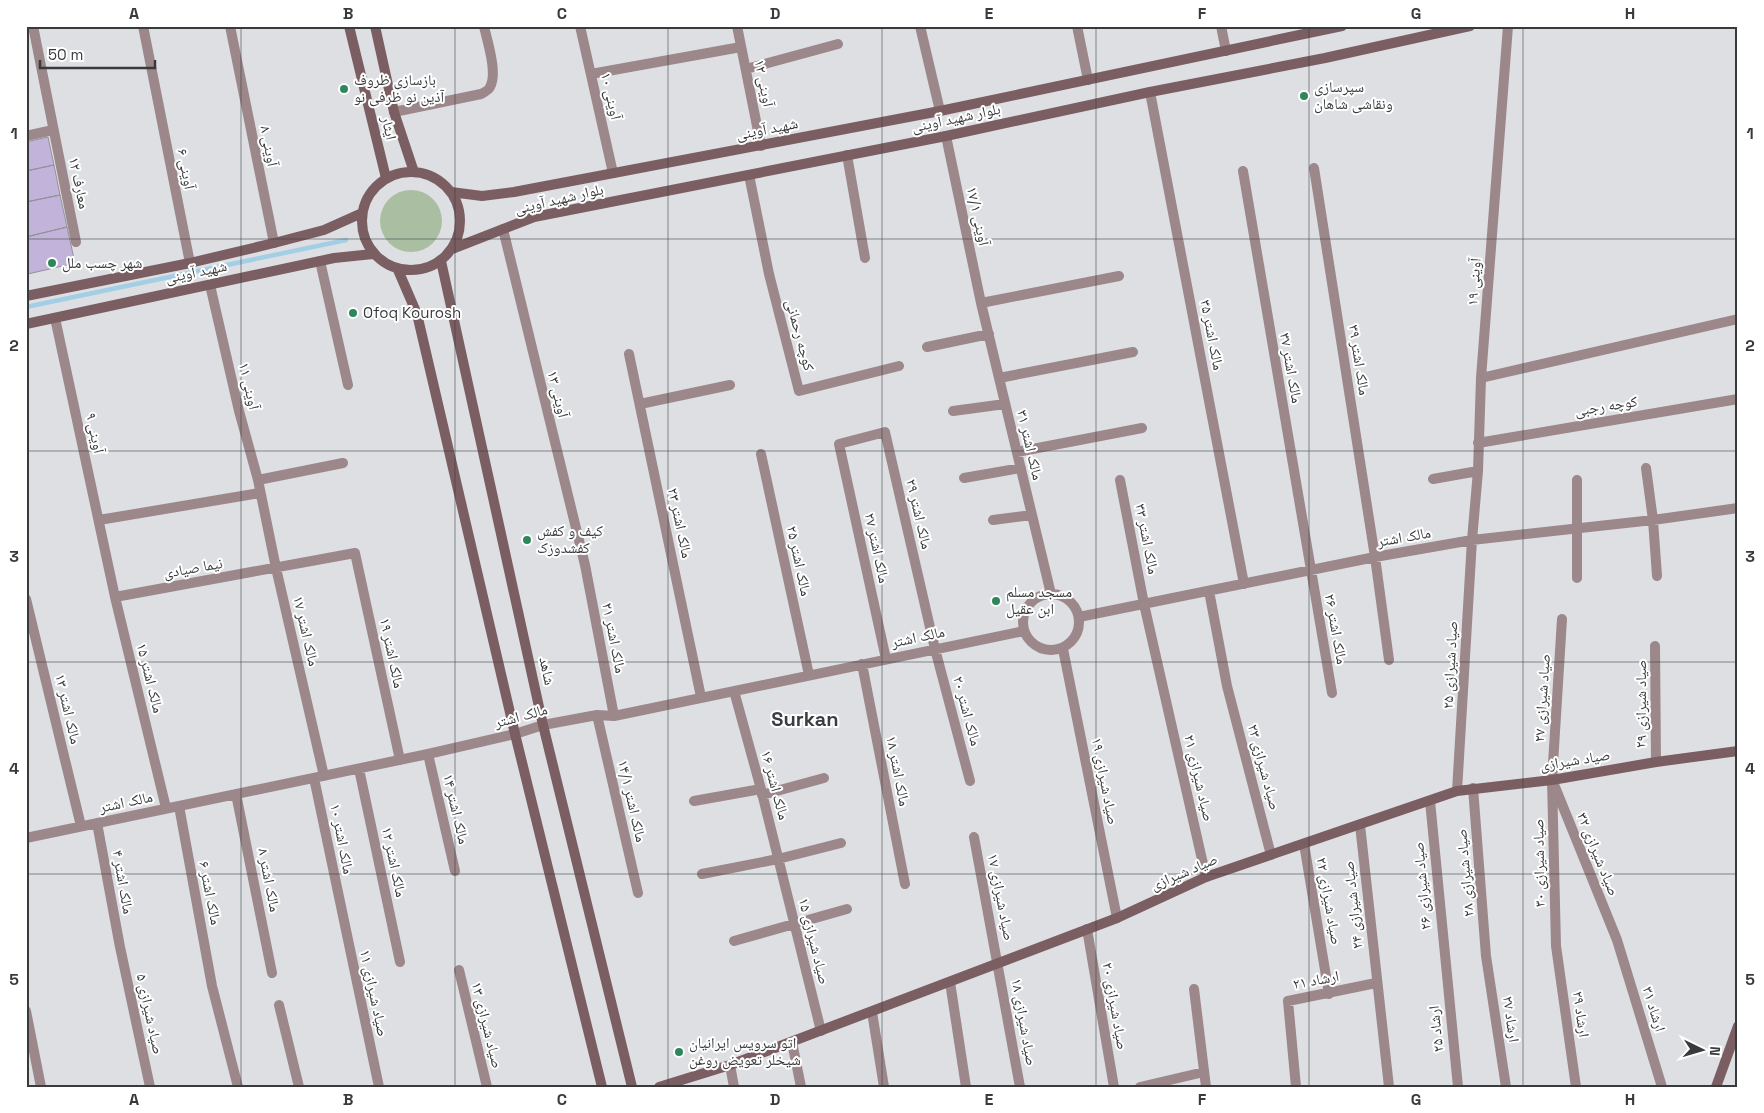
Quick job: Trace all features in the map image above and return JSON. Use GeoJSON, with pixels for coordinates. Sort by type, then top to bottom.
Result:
{"type":"FeatureCollection","features":[{"type":"Feature","properties":{"kind":"street","name":"معارف ۱۲"},"geometry":{"type":"LineString","coordinates":[[33,26],[76,242]]}},
{"type":"Feature","properties":{"kind":"street","name":"۶ آوینی"},"geometry":{"type":"LineString","coordinates":[[143,26],[190,263]]}},
{"type":"Feature","properties":{"kind":"street","name":"۸ آوینی"},"geometry":{"type":"LineString","coordinates":[[230,26],[274,243]]}},
{"type":"Feature","properties":{"kind":"street","name":"ایثار"},"geometry":{"type":"LineString","coordinates":[[349,26],[386,178]]}},
{"type":"Feature","properties":{"kind":"street","name":"ایثار"},"geometry":{"type":"LineString","coordinates":[[375,26],[394,112],[414,172]]}},
{"type":"Feature","properties":{"kind":"street"},"geometry":{"type":"LineString","coordinates":[[394,112],[481,94],[490,89],[493,80],[492,64],[484,26]]}},
{"type":"Feature","properties":{"kind":"street","name":"۱۰ آوینی"},"geometry":{"type":"LineString","coordinates":[[580,26],[614,173]]}},
{"type":"Feature","properties":{"kind":"street","name":"۱۲ آوینی"},"geometry":{"type":"LineString","coordinates":[[737,26],[761,146]]}},
{"type":"Feature","properties":{"kind":"street"},"geometry":{"type":"LineString","coordinates":[[920,26],[940,111]]}},
{"type":"Feature","properties":{"kind":"street"},"geometry":{"type":"LineString","coordinates":[[1077,26],[1088,80],[1342,26]]}},
{"type":"Feature","properties":{"kind":"street"},"geometry":{"type":"LineString","coordinates":[[1221,26],[1226,51]]}},
{"type":"Feature","properties":{"kind":"street","name":"بلوار شهید آوینی"},"geometry":{"type":"LineString","coordinates":[[452,249],[534,217],[946,136],[1150,92],[1325,58],[1470,26]]}},
{"type":"Feature","properties":{"kind":"street","name":"آوینی ۱۹"},"geometry":{"type":"LineString","coordinates":[[1472,540],[1478,471],[1481,378],[1508,26]]}},
{"type":"Feature","properties":{"kind":"street"},"geometry":{"type":"LineString","coordinates":[[746,69],[838,44]]}},
{"type":"Feature","properties":{"kind":"street"},"geometry":{"type":"LineString","coordinates":[[591,74],[741,47]]}},
{"type":"Feature","properties":{"kind":"street","name":"شهید آوینی"},"geometry":{"type":"LineString","coordinates":[[451,192],[482,196],[614,173],[940,111],[1088,80]]}},
{"type":"Feature","properties":{"kind":"street","name":"مالک اشتر ۳۵"},"geometry":{"type":"LineString","coordinates":[[1150,92],[1244,584]]}},
{"type":"Feature","properties":{"kind":"street"},"geometry":{"type":"LineString","coordinates":[[26,136],[53,130]]}},
{"type":"Feature","properties":{"kind":"street","name":"آوینی ۱۷/۱"},"geometry":{"type":"LineString","coordinates":[[946,136],[982,303]]}},
{"type":"Feature","properties":{"kind":"street"},"geometry":{"type":"LineString","coordinates":[[847,156],[865,258]]}},
{"type":"Feature","properties":{"kind":"street","name":"مالک اشتر ۳۹"},"geometry":{"type":"LineString","coordinates":[[1314,168],[1375,557],[1389,660]]}},
{"type":"Feature","properties":{"kind":"street","name":"مالک اشتر ۳۷"},"geometry":{"type":"LineString","coordinates":[[1243,171],[1310,570]]}},
{"type":"Feature","properties":{"kind":"street"},"geometry":{"type":"LineString","coordinates":[[414,172],[428,175],[440,182],[451,192],[458,206],[460,221],[458,236],[452,249],[441,261],[420,270],[398,270],[384,264],[373,254],[365,242],[361,228],[362,213],[366,199],[375,187],[386,178],[394,174],[414,172]]}},
{"type":"Feature","properties":{"kind":"street","name":"کوچه رحمانی"},"geometry":{"type":"LineString","coordinates":[[749,175],[769,274],[799,390],[899,366]]}},
{"type":"Feature","properties":{"kind":"street","name":"شهید آوینی"},"geometry":{"type":"LineString","coordinates":[[26,296],[190,263],[274,243],[324,230],[362,213]]}},
{"type":"Feature","properties":{"kind":"street","name":"آوینی ۱۳"},"geometry":{"type":"LineString","coordinates":[[503,229],[584,566]]}},
{"type":"Feature","properties":{"kind":"street","name":"شهید آوینی"},"geometry":{"type":"LineString","coordinates":[[26,324],[320,261],[373,254]]}},
{"type":"Feature","properties":{"kind":"street"},"geometry":{"type":"LineString","coordinates":[[320,261],[348,385]]}},
{"type":"Feature","properties":{"kind":"street","name":"شاهد"},"geometry":{"type":"LineString","coordinates":[[441,261],[543,725],[632,1087]]}},
{"type":"Feature","properties":{"kind":"street"},"geometry":{"type":"LineString","coordinates":[[398,270],[416,314],[514,734],[602,1087]]}},
{"type":"Feature","properties":{"kind":"street"},"geometry":{"type":"LineString","coordinates":[[982,303],[1119,276]]}},
{"type":"Feature","properties":{"kind":"street","name":"۱۱ آوینی"},"geometry":{"type":"LineString","coordinates":[[210,285],[260,493]]}},
{"type":"Feature","properties":{"kind":"street","name":"مالک اشتر ۳۱"},"geometry":{"type":"LineString","coordinates":[[982,303],[1051,594]]}},
{"type":"Feature","properties":{"kind":"street","name":"۹ آوینی"},"geometry":{"type":"LineString","coordinates":[[55,318],[106,555]]}},
{"type":"Feature","properties":{"kind":"street"},"geometry":{"type":"LineString","coordinates":[[1481,378],[1738,319]]}},
{"type":"Feature","properties":{"kind":"street"},"geometry":{"type":"LineString","coordinates":[[928,347],[989,334]]}},
{"type":"Feature","properties":{"kind":"street"},"geometry":{"type":"LineString","coordinates":[[999,378],[1133,352]]}},
{"type":"Feature","properties":{"kind":"street","name":"مالک اشتر ۲۳"},"geometry":{"type":"LineString","coordinates":[[629,354],[701,698]]}},
{"type":"Feature","properties":{"kind":"street"},"geometry":{"type":"LineString","coordinates":[[640,404],[730,385]]}},
{"type":"Feature","properties":{"kind":"street","name":"کوچه رجبی"},"geometry":{"type":"LineString","coordinates":[[1478,442],[1738,399]]}},
{"type":"Feature","properties":{"kind":"street"},"geometry":{"type":"LineString","coordinates":[[953,411],[1005,404]]}},
{"type":"Feature","properties":{"kind":"street"},"geometry":{"type":"LineString","coordinates":[[1017,452],[1142,428]]}},
{"type":"Feature","properties":{"kind":"street","name":"مالک اشتر ۲۹"},"geometry":{"type":"LineString","coordinates":[[839,444],[885,432],[935,649]]}},
{"type":"Feature","properties":{"kind":"street","name":"مالک اشتر ۲۷"},"geometry":{"type":"LineString","coordinates":[[839,444],[886,659]]}},
{"type":"Feature","properties":{"kind":"street","name":"مالک اشتر ۲۵"},"geometry":{"type":"LineString","coordinates":[[761,454],[809,675]]}},
{"type":"Feature","properties":{"kind":"street"},"geometry":{"type":"LineString","coordinates":[[258,480],[343,463]]}},
{"type":"Feature","properties":{"kind":"street"},"geometry":{"type":"LineString","coordinates":[[964,478],[1021,468]]}},
{"type":"Feature","properties":{"kind":"street"},"geometry":{"type":"LineString","coordinates":[[1646,468],[1653,520],[1657,576]]}},
{"type":"Feature","properties":{"kind":"street"},"geometry":{"type":"LineString","coordinates":[[1433,479],[1478,471]]}},
{"type":"Feature","properties":{"kind":"street","name":"مالک اشتر ۳۳"},"geometry":{"type":"LineString","coordinates":[[1120,480],[1162,684]]}},
{"type":"Feature","properties":{"kind":"street"},"geometry":{"type":"LineString","coordinates":[[1577,480],[1577,578]]}},
{"type":"Feature","properties":{"kind":"street"},"geometry":{"type":"LineString","coordinates":[[99,520],[260,493]]}},
{"type":"Feature","properties":{"kind":"street","name":"مالک اشتر ۱۷"},"geometry":{"type":"LineString","coordinates":[[260,493],[319,777]]}},
{"type":"Feature","properties":{"kind":"street","name":"مالک اشتر"},"geometry":{"type":"LineString","coordinates":[[1079,617],[1375,557],[1472,540],[1653,520],[1738,508]]}},
{"type":"Feature","properties":{"kind":"street"},"geometry":{"type":"LineString","coordinates":[[993,520],[1032,515]]}},
{"type":"Feature","properties":{"kind":"street","name":"صیاد شیرازی ۲۵"},"geometry":{"type":"LineString","coordinates":[[1457,791],[1472,540]]}},
{"type":"Feature","properties":{"kind":"street","name":"نیما صیادی"},"geometry":{"type":"LineString","coordinates":[[115,597],[355,553]]}},
{"type":"Feature","properties":{"kind":"street","name":"مالک اشتر ۱۹"},"geometry":{"type":"LineString","coordinates":[[355,553],[400,760]]}},
{"type":"Feature","properties":{"kind":"street","name":"مالک اشتر ۱۵"},"geometry":{"type":"LineString","coordinates":[[106,555],[166,808]]}},
{"type":"Feature","properties":{"kind":"street","name":"مالک اشتر ۲۱"},"geometry":{"type":"LineString","coordinates":[[584,566],[614,716]]}},
{"type":"Feature","properties":{"kind":"street","name":"مالک اشتر ۲۶"},"geometry":{"type":"LineString","coordinates":[[1310,570],[1332,693]]}},
{"type":"Feature","properties":{"kind":"street","name":"صیاد شیرازی ۲۳"},"geometry":{"type":"LineString","coordinates":[[1208,591],[1227,686],[1271,855]]}},
{"type":"Feature","properties":{"kind":"street"},"geometry":{"type":"LineString","coordinates":[[1051,594],[1066,598],[1072,603],[1079,617],[1080,626],[1076,636],[1063,649],[1054,651],[1044,650],[1035,646],[1028,639],[1024,630],[1024,613],[1034,599],[1042,595],[1051,594]]}},
{"type":"Feature","properties":{"kind":"street","name":"مالک اشتر ۱۳"},"geometry":{"type":"LineString","coordinates":[[26,599],[81,826]]}},
{"type":"Feature","properties":{"kind":"street","name":"صیاد شیرازی ۲۷"},"geometry":{"type":"LineString","coordinates":[[1552,780],[1562,619]]}},
{"type":"Feature","properties":{"kind":"street","name":"مالک اشتر"},"geometry":{"type":"LineString","coordinates":[[26,838],[428,754],[514,734],[543,725],[597,715],[614,716],[1024,630]]}},
{"type":"Feature","properties":{"kind":"street","name":"صیاد شیرازی ۲۹"},"geometry":{"type":"LineString","coordinates":[[1655,646],[1656,762]]}},
{"type":"Feature","properties":{"kind":"street","name":"مالک اشتر ۲۰"},"geometry":{"type":"LineString","coordinates":[[935,649],[970,781]]}},
{"type":"Feature","properties":{"kind":"street","name":"صیاد شیرازی ۱۹"},"geometry":{"type":"LineString","coordinates":[[1063,649],[1117,918]]}},
{"type":"Feature","properties":{"kind":"street","name":"مالک اشتر ۱۸"},"geometry":{"type":"LineString","coordinates":[[862,664],[905,884]]}},
{"type":"Feature","properties":{"kind":"street","name":"صیاد شیرازی ۲۱"},"geometry":{"type":"LineString","coordinates":[[1162,684],[1206,877]]}},
{"type":"Feature","properties":{"kind":"street","name":"مالک اشتر ۱۶"},"geometry":{"type":"LineString","coordinates":[[734,691],[778,859]]}},
{"type":"Feature","properties":{"kind":"street","name":"مالک اشتر ۱۴/۱"},"geometry":{"type":"LineString","coordinates":[[597,715],[638,894]]}},
{"type":"Feature","properties":{"kind":"street","name":"صیاد شیرازی"},"geometry":{"type":"LineString","coordinates":[[659,1087],[730,1066],[1087,930],[1206,877],[1457,791],[1552,780],[1656,762],[1738,751]]}},
{"type":"Feature","properties":{"kind":"street","name":"مالک اشتر ۱۴"},"geometry":{"type":"LineString","coordinates":[[428,754],[455,871]]}},
{"type":"Feature","properties":{"kind":"street","name":"مالک اشتر ۱۲"},"geometry":{"type":"LineString","coordinates":[[359,769],[400,962]]}},
{"type":"Feature","properties":{"kind":"street","name":"مالک اشتر ۱۰"},"geometry":{"type":"LineString","coordinates":[[319,777],[340,906]]}},
{"type":"Feature","properties":{"kind":"street"},"geometry":{"type":"LineString","coordinates":[[694,801],[762,792],[824,778]]}},
{"type":"Feature","properties":{"kind":"street","name":"صیاد شیرازی ۳۲"},"geometry":{"type":"LineString","coordinates":[[1552,780],[1617,940]]}},
{"type":"Feature","properties":{"kind":"street","name":"صیاد شیرازی ۳۰"},"geometry":{"type":"LineString","coordinates":[[1552,780],[1556,946]]}},
{"type":"Feature","properties":{"kind":"street","name":"صیاد شیرازی ۲۸"},"geometry":{"type":"LineString","coordinates":[[1473,788],[1486,956]]}},
{"type":"Feature","properties":{"kind":"street","name":"مالک اشتر ۸"},"geometry":{"type":"LineString","coordinates":[[236,794],[272,972]]}},
{"type":"Feature","properties":{"kind":"street","name":"صیاد شیرازی ۲۶"},"geometry":{"type":"LineString","coordinates":[[1430,800],[1445,968]]}},
{"type":"Feature","properties":{"kind":"street","name":"مالک اشتر ۶"},"geometry":{"type":"LineString","coordinates":[[178,806],[212,986],[238,1087]]}},
{"type":"Feature","properties":{"kind":"street","name":"مالک اشتر ۴"},"geometry":{"type":"LineString","coordinates":[[97,823],[120,947]]}},
{"type":"Feature","properties":{"kind":"street","name":"صیاد شیرازی ۲۴"},"geometry":{"type":"LineString","coordinates":[[1360,824],[1376,983],[1389,1087]]}},
{"type":"Feature","properties":{"kind":"street","name":"صیاد شیرازی ۱۷"},"geometry":{"type":"LineString","coordinates":[[974,837],[998,963]]}},
{"type":"Feature","properties":{"kind":"street"},"geometry":{"type":"LineString","coordinates":[[702,874],[778,859],[840,843]]}},
{"type":"Feature","properties":{"kind":"street","name":"صیاد شیرازی ۲۲"},"geometry":{"type":"LineString","coordinates":[[1304,844],[1329,994]]}},
{"type":"Feature","properties":{"kind":"street","name":"صیاد شیرازی ۱۵"},"geometry":{"type":"LineString","coordinates":[[778,859],[821,1031]]}},
{"type":"Feature","properties":{"kind":"street","name":"صیاد شیرازی ۱۱"},"geometry":{"type":"LineString","coordinates":[[340,906],[379,1087]]}},
{"type":"Feature","properties":{"kind":"street"},"geometry":{"type":"LineString","coordinates":[[734,941],[847,909]]}},
{"type":"Feature","properties":{"kind":"street","name":"صیاد شیرازی ۲۰"},"geometry":{"type":"LineString","coordinates":[[1087,930],[1114,1087]]}},
{"type":"Feature","properties":{"kind":"street","name":"ارشاد ۳۱"},"geometry":{"type":"LineString","coordinates":[[1617,940],[1662,1087]]}},
{"type":"Feature","properties":{"kind":"street","name":"ارشاد ۲۹"},"geometry":{"type":"LineString","coordinates":[[1556,946],[1576,1087]]}},
{"type":"Feature","properties":{"kind":"street","name":"صیاد شیرازی ۵"},"geometry":{"type":"LineString","coordinates":[[120,947],[150,1087]]}},
{"type":"Feature","properties":{"kind":"street","name":"ارشاد ۲۷"},"geometry":{"type":"LineString","coordinates":[[1486,956],[1506,1087]]}},
{"type":"Feature","properties":{"kind":"street","name":"صیاد شیرازی ۱۸"},"geometry":{"type":"LineString","coordinates":[[998,963],[1020,1087]]}},
{"type":"Feature","properties":{"kind":"street","name":"ارشاد ۲۵"},"geometry":{"type":"LineString","coordinates":[[1445,968],[1458,1087]]}},
{"type":"Feature","properties":{"kind":"street","name":"صیاد شیرازی ۱۳"},"geometry":{"type":"LineString","coordinates":[[459,970],[487,1087]]}},
{"type":"Feature","properties":{"kind":"street"},"geometry":{"type":"LineString","coordinates":[[950,982],[966,1087]]}},
{"type":"Feature","properties":{"kind":"street","name":"ارشاد ۲۱"},"geometry":{"type":"LineString","coordinates":[[1296,1087],[1288,1001],[1376,983]]}},
{"type":"Feature","properties":{"kind":"street"},"geometry":{"type":"LineString","coordinates":[[1194,989],[1206,1087]]}},
{"type":"Feature","properties":{"kind":"street"},"geometry":{"type":"LineString","coordinates":[[279,1005],[299,1087]]}},
{"type":"Feature","properties":{"kind":"street"},"geometry":{"type":"LineString","coordinates":[[26,1010],[41,1087]]}},
{"type":"Feature","properties":{"kind":"street"},"geometry":{"type":"LineString","coordinates":[[872,1012],[884,1087]]}},
{"type":"Feature","properties":{"kind":"street"},"geometry":{"type":"LineString","coordinates":[[1716,1087],[1738,1026]]}},
{"type":"Feature","properties":{"kind":"street"},"geometry":{"type":"LineString","coordinates":[[792,1042],[800,1087]]}},
{"type":"Feature","properties":{"kind":"street"},"geometry":{"type":"LineString","coordinates":[[730,1066],[734,1087]]}},
{"type":"Feature","properties":{"kind":"street"},"geometry":{"type":"LineString","coordinates":[[1140,1087],[1204,1072]]}},
{"type":"Feature","properties":{"kind":"green space"},"geometry":{"type":"Polygon","coordinates":[[[405,190],[417,190],[433,199],[440,209],[442,221],[440,233],[433,243],[417,252],[405,252],[394,247],[385,238],[380,227],[380,215],[385,204],[394,195],[405,190]]]}},
{"type":"Feature","properties":{"kind":"building"},"geometry":{"type":"Polygon","coordinates":[[[48,137],[54,165],[26,171],[26,142],[48,137]]]}},
{"type":"Feature","properties":{"kind":"building"},"geometry":{"type":"Polygon","coordinates":[[[54,165],[60,195],[26,202],[26,171],[54,165]]]}},
{"type":"Feature","properties":{"kind":"building"},"geometry":{"type":"Polygon","coordinates":[[[60,195],[67,227],[26,237],[26,202],[60,195]]]}},
{"type":"Feature","properties":{"kind":"building"},"geometry":{"type":"Polygon","coordinates":[[[67,227],[75,263],[28,274],[26,237],[67,227]]]}},
{"type":"Feature","properties":{"kind":"waterway"},"geometry":{"type":"LineString","coordinates":[[26,307],[346,240]]}},
{"type":"Feature","properties":{"kind":"place","name":"بازسازی ظروف آذین نو ظرفی نو"},"geometry":{"type":"Point","coordinates":[344,89]}},
{"type":"Feature","properties":{"kind":"place","name":"سپرسازی و‌نقاشی شاهان"},"geometry":{"type":"Point","coordinates":[1304,96]}},
{"type":"Feature","properties":{"kind":"place","name":"شهر چسب ملل"},"geometry":{"type":"Point","coordinates":[52,263]}},
{"type":"Feature","properties":{"kind":"place","name":"Ofoq Kourosh"},"geometry":{"type":"Point","coordinates":[353,313]}},
{"type":"Feature","properties":{"kind":"place","name":"کیف و کفش کفشدوزک"},"geometry":{"type":"Point","coordinates":[527,540]}},
{"type":"Feature","properties":{"kind":"place","name":"مسجد مسلم ابن عقیل"},"geometry":{"type":"Point","coordinates":[996,601]}},
{"type":"Feature","properties":{"kind":"place","name":"اتو سرویس ایرانیان شیخلر تعویض روغن"},"geometry":{"type":"Point","coordinates":[679,1052]}},
{"type":"Feature","properties":{"kind":"district","name":"Surkan"},"geometry":{"type":"Point","coordinates":[805,719]}}]}
